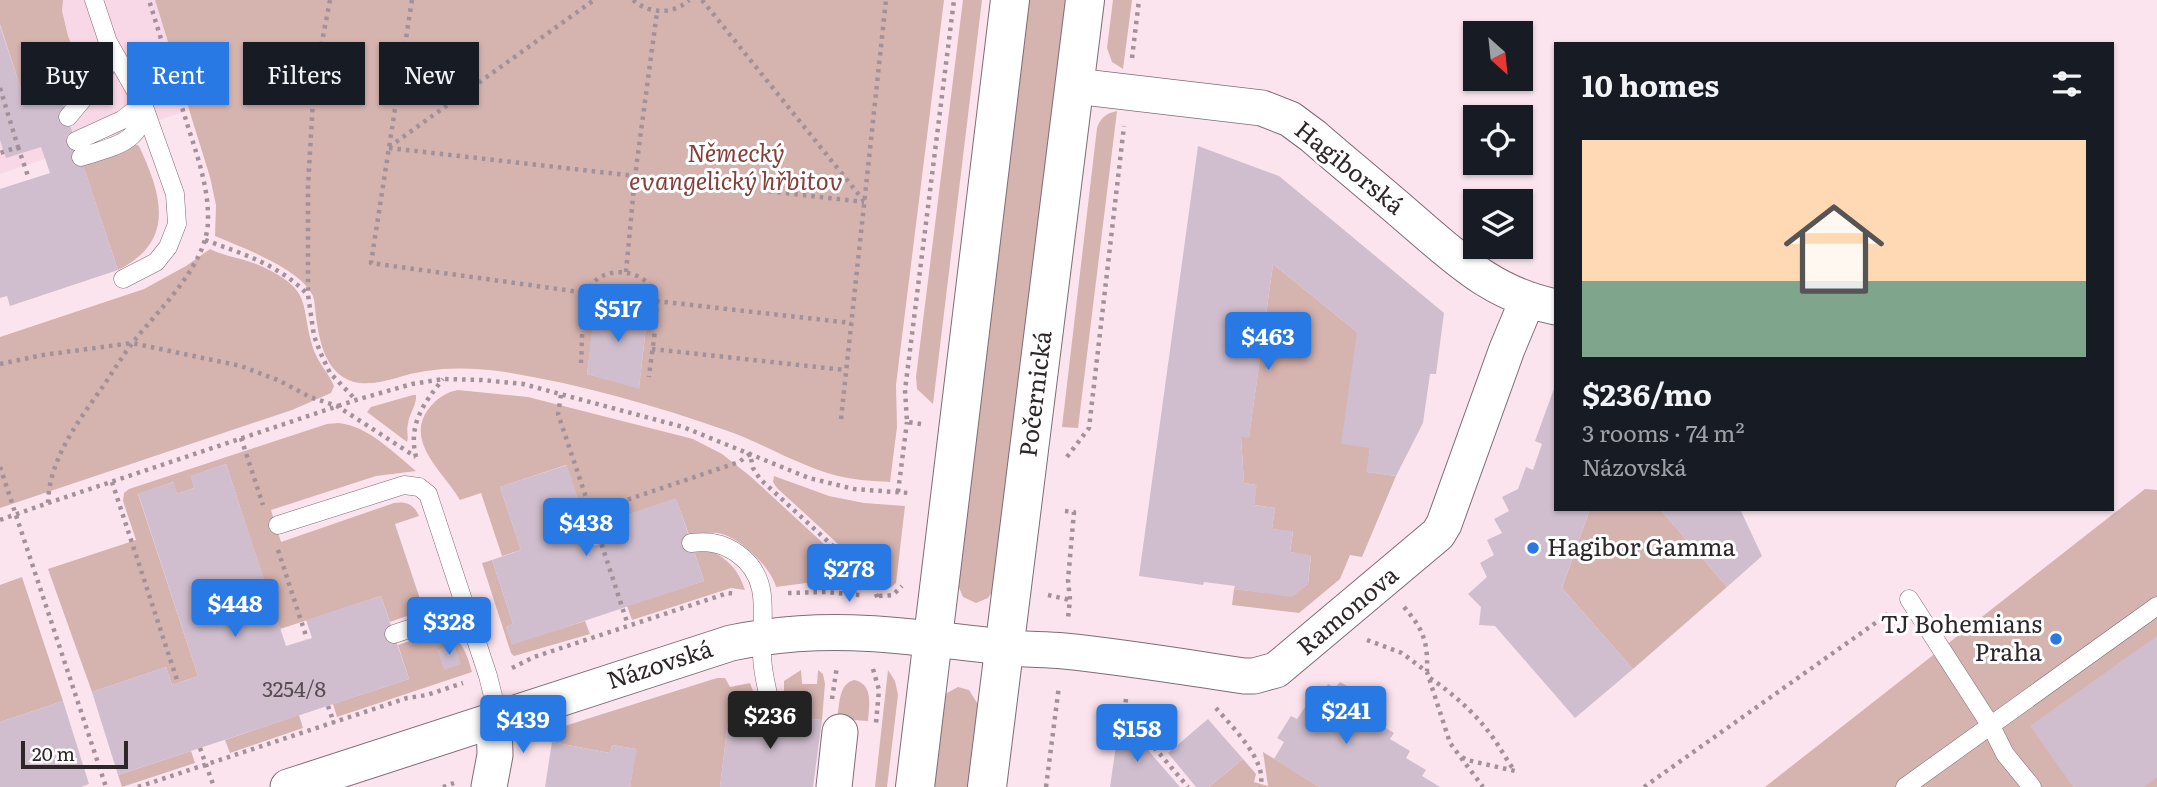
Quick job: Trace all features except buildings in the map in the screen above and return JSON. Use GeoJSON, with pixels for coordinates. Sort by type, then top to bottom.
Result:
{"type":"FeatureCollection","features":[{"type":"Feature","properties":{"kind":"street"},"geometry":{"type":"LineString","coordinates":[[915,787],[1010,0]]}},
{"type":"Feature","properties":{"kind":"street","name":"Počernická"},"geometry":{"type":"LineString","coordinates":[[987,787],[1085,0]]}},
{"type":"Feature","properties":{"kind":"street","name":"Hagiborská"},"geometry":{"type":"LineString","coordinates":[[1075,86],[1262,108],[1290,119],[1490,283],[1541,304]]}},
{"type":"Feature","properties":{"kind":"street","name":"Ramonova"},"geometry":{"type":"LineString","coordinates":[[1004,648],[1063,651],[1254,676],[1276,670],[1438,534],[1444,524],[1507,349],[1541,304]]}},
{"type":"Feature","properties":{"kind":"street","name":"Názovská"},"geometry":{"type":"LineString","coordinates":[[288,787],[731,643],[764,636],[811,632],[876,632],[1004,648]]}},
{"type":"Feature","properties":{"kind":"street"},"geometry":{"type":"LineString","coordinates":[[834,787],[836,717]]}},
{"type":"Feature","properties":{"kind":"street"},"geometry":{"type":"LineString","coordinates":[[489,787],[495,755],[494,719]]}},
{"type":"Feature","properties":{"kind":"lane"},"geometry":{"type":"LineString","coordinates":[[94,0],[108,42]]}},
{"type":"Feature","properties":{"kind":"lane"},"geometry":{"type":"LineString","coordinates":[[113,51],[127,76]]}},
{"type":"Feature","properties":{"kind":"lane"},"geometry":{"type":"LineString","coordinates":[[68,117],[78,105]]}},
{"type":"Feature","properties":{"kind":"lane"},"geometry":{"type":"LineString","coordinates":[[78,149],[142,105]]}},
{"type":"Feature","properties":{"kind":"lane"},"geometry":{"type":"LineString","coordinates":[[123,279],[156,262],[169,247],[177,224],[176,194],[143,105]]}},
{"type":"Feature","properties":{"kind":"lane"},"geometry":{"type":"LineString","coordinates":[[278,525],[388,488],[404,485],[419,487],[431,500],[488,676],[494,700],[494,719]]}},
{"type":"Feature","properties":{"kind":"lane"},"geometry":{"type":"LineString","coordinates":[[691,543],[716,543],[728,548],[747,562],[759,579],[764,636],[762,666],[770,697],[770,715]]}},
{"type":"Feature","properties":{"kind":"lane"},"geometry":{"type":"LineString","coordinates":[[1909,599],[1991,726],[2005,754],[2032,787]]}},
{"type":"Feature","properties":{"kind":"lane"},"geometry":{"type":"LineString","coordinates":[[1905,787],[2157,606]]}},
{"type":"Feature","properties":{"kind":"lane"},"geometry":{"type":"LineString","coordinates":[[394,634],[466,610]]}},
{"type":"Feature","properties":{"kind":"path"},"geometry":{"type":"LineString","coordinates":[[330,0],[314,83],[308,186],[308,295],[314,336],[320,354],[330,373],[356,400]]}},
{"type":"Feature","properties":{"kind":"path"},"geometry":{"type":"LineString","coordinates":[[412,0],[371,264],[587,293]]}},
{"type":"Feature","properties":{"kind":"path"},"geometry":{"type":"LineString","coordinates":[[389,148],[594,0]]}},
{"type":"Feature","properties":{"kind":"path"},"geometry":{"type":"LineString","coordinates":[[633,0],[641,7],[657,12],[672,10],[689,0]]}},
{"type":"Feature","properties":{"kind":"path"},"geometry":{"type":"LineString","coordinates":[[702,0],[864,202]]}},
{"type":"Feature","properties":{"kind":"path"},"geometry":{"type":"LineString","coordinates":[[841,419],[886,0]]}},
{"type":"Feature","properties":{"kind":"path"},"geometry":{"type":"LineString","coordinates":[[898,492],[907,422],[905,390],[954,0]]}},
{"type":"Feature","properties":{"kind":"path"},"geometry":{"type":"LineString","coordinates":[[1062,464],[1090,428],[1139,0]]}},
{"type":"Feature","properties":{"kind":"path"},"geometry":{"type":"LineString","coordinates":[[626,272],[635,176],[657,12]]}},
{"type":"Feature","properties":{"kind":"path"},"geometry":{"type":"LineString","coordinates":[[0,88],[29,179]]}},
{"type":"Feature","properties":{"kind":"path"},"geometry":{"type":"LineString","coordinates":[[0,153],[18,147]]}},
{"type":"Feature","properties":{"kind":"path"},"geometry":{"type":"LineString","coordinates":[[389,148],[864,202]]}},
{"type":"Feature","properties":{"kind":"path"},"geometry":{"type":"LineString","coordinates":[[205,240],[262,261],[290,278],[308,295]]}},
{"type":"Feature","properties":{"kind":"path"},"geometry":{"type":"LineString","coordinates":[[581,363],[587,293],[602,276],[626,272],[641,277],[652,287],[656,301],[649,377]]}},
{"type":"Feature","properties":{"kind":"path"},"geometry":{"type":"LineString","coordinates":[[656,301],[851,323]]}},
{"type":"Feature","properties":{"kind":"path"},"geometry":{"type":"LineString","coordinates":[[0,364],[43,355],[132,343],[241,366],[337,406],[416,457]]}},
{"type":"Feature","properties":{"kind":"path"},"geometry":{"type":"LineString","coordinates":[[652,349],[845,370]]}},
{"type":"Feature","properties":{"kind":"path"},"geometry":{"type":"LineString","coordinates":[[47,503],[356,400],[412,384],[443,379],[523,384],[683,427],[809,478],[855,489],[909,493]]}},
{"type":"Feature","properties":{"kind":"path"},"geometry":{"type":"LineString","coordinates":[[561,396],[558,414],[628,625]]}},
{"type":"Feature","properties":{"kind":"path"},"geometry":{"type":"LineString","coordinates":[[907,422],[924,424]]}},
{"type":"Feature","properties":{"kind":"path"},"geometry":{"type":"LineString","coordinates":[[591,512],[739,462],[750,454]]}},
{"type":"Feature","properties":{"kind":"path"},"geometry":{"type":"LineString","coordinates":[[750,454],[753,468],[760,480],[871,581],[878,596],[878,606]]}},
{"type":"Feature","properties":{"kind":"path"},"geometry":{"type":"LineString","coordinates":[[0,467],[106,787]]}},
{"type":"Feature","properties":{"kind":"path"},"geometry":{"type":"LineString","coordinates":[[112,482],[178,683]]}},
{"type":"Feature","properties":{"kind":"path"},"geometry":{"type":"LineString","coordinates":[[1065,511],[1074,512],[1066,628]]}},
{"type":"Feature","properties":{"kind":"path"},"geometry":{"type":"LineString","coordinates":[[779,593],[893,595],[902,586],[904,573]]}},
{"type":"Feature","properties":{"kind":"path"},"geometry":{"type":"LineString","coordinates":[[138,787],[407,698],[427,695],[488,676],[534,657],[727,593],[737,595]]}},
{"type":"Feature","properties":{"kind":"path"},"geometry":{"type":"LineString","coordinates":[[1044,594],[1070,600]]}},
{"type":"Feature","properties":{"kind":"path"},"geometry":{"type":"LineString","coordinates":[[1396,598],[1423,631],[1427,672]]}},
{"type":"Feature","properties":{"kind":"path"},"geometry":{"type":"LineString","coordinates":[[1644,787],[1909,599]]}},
{"type":"Feature","properties":{"kind":"path"},"geometry":{"type":"LineString","coordinates":[[1363,639],[1412,658],[1427,672],[1444,728],[1457,755],[1483,787]]}},
{"type":"Feature","properties":{"kind":"path"},"geometry":{"type":"LineString","coordinates":[[836,717],[837,665]]}},
{"type":"Feature","properties":{"kind":"path"},"geometry":{"type":"LineString","coordinates":[[1430,678],[1472,712],[1515,771],[1466,760],[1457,755]]}},
{"type":"Feature","properties":{"kind":"path"},"geometry":{"type":"LineString","coordinates":[[1046,787],[1060,680]]}},
{"type":"Feature","properties":{"kind":"path"},"geometry":{"type":"LineString","coordinates":[[1126,699],[1124,712],[1188,787]]}},
{"type":"Feature","properties":{"kind":"path"},"geometry":{"type":"LineString","coordinates":[[1212,703],[1250,748],[1262,776],[1260,787]]}},
{"type":"Feature","properties":{"kind":"path"},"geometry":{"type":"LineString","coordinates":[[328,706],[334,723]]}},
{"type":"Feature","properties":{"kind":"path"},"geometry":{"type":"LineString","coordinates":[[201,748],[214,787]]}},
{"type":"Feature","properties":{"kind":"shaded area"},"geometry":{"type":"Polygon","coordinates":[[[0,0],[155,0],[168,42],[127,42],[127,105],[187,105],[189,110],[0,174],[0,0]]]}},
{"type":"Feature","properties":{"kind":"green space"},"geometry":{"type":"Polygon","coordinates":[[[0,0],[63,0],[62,11],[70,42],[21,42],[21,89],[0,24],[0,0]]]}},
{"type":"Feature","properties":{"kind":"green space","name":"Německý evangelický hřbitov"},"geometry":{"type":"Polygon","coordinates":[[[155,0],[944,0],[896,385],[897,427],[890,482],[823,472],[739,435],[698,421],[616,396],[533,377],[455,369],[426,371],[373,383],[352,381],[337,372],[327,358],[319,334],[313,296],[306,286],[284,268],[215,236],[216,205],[188,105],[229,105],[229,42],[168,42],[155,0]],[[596,304],[587,374],[639,388],[648,309],[596,304]]]}},
{"type":"Feature","properties":{"kind":"green space"},"geometry":{"type":"Polygon","coordinates":[[[963,0],[982,0],[933,404],[917,389],[916,377],[963,0]]]}},
{"type":"Feature","properties":{"kind":"green space"},"geometry":{"type":"Polygon","coordinates":[[[1022,0],[1073,0],[993,590],[988,598],[976,603],[963,597],[955,578],[1022,0]]]}},
{"type":"Feature","properties":{"kind":"green space"},"geometry":{"type":"Polygon","coordinates":[[[1113,0],[1132,0],[1123,69],[1112,62],[1107,48],[1113,0]]]}},
{"type":"Feature","properties":{"kind":"green space"},"geometry":{"type":"Polygon","coordinates":[[[1117,111],[1078,428],[1062,427],[1097,128],[1104,116],[1117,111]]]}},
{"type":"Feature","properties":{"kind":"green space"},"geometry":{"type":"Polygon","coordinates":[[[135,144],[139,146],[154,182],[159,216],[149,245],[118,270],[82,162],[135,144]]]}},
{"type":"Feature","properties":{"kind":"green space"},"geometry":{"type":"Polygon","coordinates":[[[210,249],[261,266],[291,284],[303,302],[315,353],[334,386],[331,393],[292,410],[0,508],[0,337],[144,289],[210,249]]]}},
{"type":"Feature","properties":{"kind":"green space"},"geometry":{"type":"Polygon","coordinates":[[[1273,264],[1357,332],[1370,448],[1367,472],[1396,476],[1362,557],[1350,555],[1340,579],[1299,613],[1232,605],[1234,589],[1292,596],[1308,584],[1311,556],[1290,552],[1293,532],[1272,529],[1275,508],[1254,505],[1256,485],[1244,483],[1241,437],[1249,437],[1273,264]]]}},
{"type":"Feature","properties":{"kind":"green space"},"geometry":{"type":"Polygon","coordinates":[[[458,390],[528,397],[693,439],[722,454],[750,476],[861,578],[865,589],[806,583],[776,587],[761,562],[734,539],[713,533],[690,538],[676,499],[588,528],[566,465],[500,487],[521,550],[502,556],[481,493],[460,500],[423,444],[423,420],[430,407],[443,396],[458,390]]]}},
{"type":"Feature","properties":{"kind":"green space"},"geometry":{"type":"Polygon","coordinates":[[[416,395],[416,399],[407,427],[407,442],[367,412],[371,407],[416,395]]]}},
{"type":"Feature","properties":{"kind":"green space"},"geometry":{"type":"Polygon","coordinates":[[[338,423],[370,434],[416,471],[376,476],[271,510],[281,542],[394,503],[409,504],[419,516],[395,524],[422,605],[446,597],[444,603],[390,622],[381,596],[280,629],[226,464],[191,476],[194,488],[177,494],[173,482],[138,494],[198,676],[172,685],[166,667],[92,692],[48,569],[136,540],[123,501],[124,493],[129,489],[327,424],[338,423]]]}},
{"type":"Feature","properties":{"kind":"green space"},"geometry":{"type":"Polygon","coordinates":[[[774,476],[829,496],[864,503],[905,506],[896,583],[890,588],[885,587],[777,488],[773,482],[774,476]]]}},
{"type":"Feature","properties":{"kind":"green space","name":"TJ Bohemians Praha"},"geometry":{"type":"Polygon","coordinates":[[[2145,489],[2157,490],[2157,787],[1765,787],[2145,489]]]}},
{"type":"Feature","properties":{"kind":"green space"},"geometry":{"type":"Polygon","coordinates":[[[1589,511],[1662,511],[1727,587],[1633,669],[1562,588],[1589,511]]]}},
{"type":"Feature","properties":{"kind":"green space"},"geometry":{"type":"Polygon","coordinates":[[[709,550],[732,566],[745,590],[731,588],[632,620],[627,606],[704,581],[694,551],[709,550]]]}},
{"type":"Feature","properties":{"kind":"green space"},"geometry":{"type":"Polygon","coordinates":[[[492,560],[513,624],[506,627],[512,644],[585,621],[590,634],[514,656],[482,563],[492,560]]]}},
{"type":"Feature","properties":{"kind":"green space"},"geometry":{"type":"Polygon","coordinates":[[[22,577],[63,701],[0,722],[0,585],[22,577]]]}},
{"type":"Feature","properties":{"kind":"green space"},"geometry":{"type":"Polygon","coordinates":[[[434,633],[443,633],[456,639],[464,650],[472,672],[337,717],[333,704],[409,679],[398,645],[434,633]]]}},
{"type":"Feature","properties":{"kind":"green space"},"geometry":{"type":"Polygon","coordinates":[[[801,670],[802,684],[817,684],[818,670],[823,674],[825,684],[822,720],[784,716],[784,681],[801,670]]]}},
{"type":"Feature","properties":{"kind":"green space"},"geometry":{"type":"Polygon","coordinates":[[[888,670],[895,681],[898,695],[887,787],[875,787],[888,670]]]}},
{"type":"Feature","properties":{"kind":"green space"},"geometry":{"type":"Polygon","coordinates":[[[717,678],[725,678],[730,687],[750,683],[755,714],[729,713],[720,787],[630,787],[636,749],[612,745],[610,753],[552,742],[531,742],[543,733],[717,678]]]}},
{"type":"Feature","properties":{"kind":"green space"},"geometry":{"type":"Polygon","coordinates":[[[854,680],[865,686],[869,696],[868,721],[837,719],[842,690],[854,680]]]}},
{"type":"Feature","properties":{"kind":"green space"},"geometry":{"type":"Polygon","coordinates":[[[958,687],[969,690],[981,709],[977,787],[925,787],[941,700],[958,687]]]}},
{"type":"Feature","properties":{"kind":"green space"},"geometry":{"type":"Polygon","coordinates":[[[299,715],[303,728],[230,753],[225,740],[299,715]]]}},
{"type":"Feature","properties":{"kind":"green space"},"geometry":{"type":"Polygon","coordinates":[[[191,751],[195,763],[122,787],[118,775],[191,751]]]}},
{"type":"Feature","properties":{"kind":"green space"},"geometry":{"type":"Polygon","coordinates":[[[1263,752],[1320,787],[1209,787],[1243,759],[1256,774],[1254,782],[1268,786],[1263,752]]]}},
{"type":"Feature","properties":{"kind":"place","name":"Hagibor Gamma"},"geometry":{"type":"Point","coordinates":[1533,548]}},
{"type":"Feature","properties":{"kind":"place","name":"TJ Bohemians Praha"},"geometry":{"type":"Point","coordinates":[2056,639]}}]}
